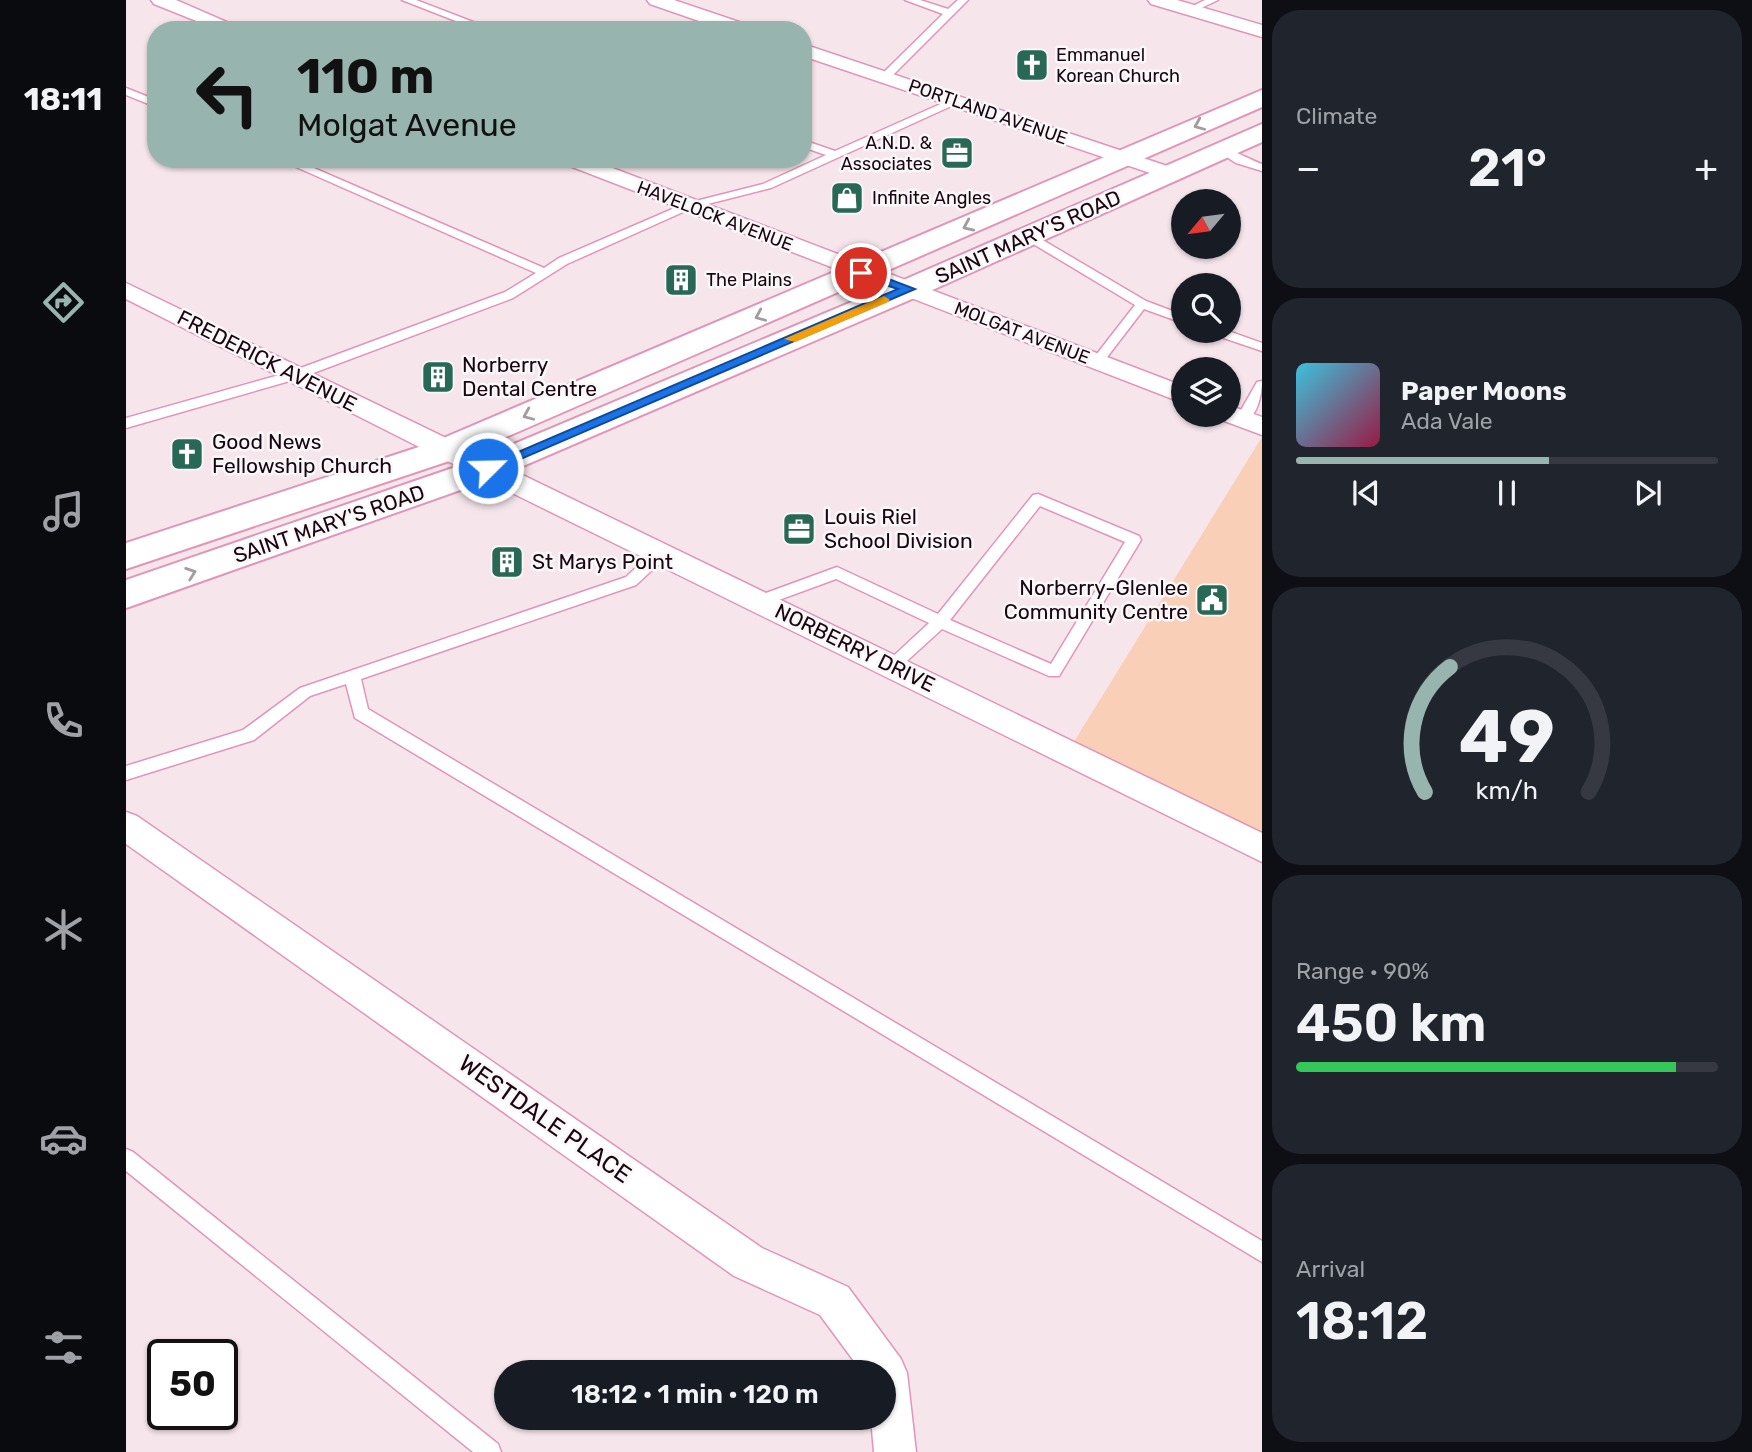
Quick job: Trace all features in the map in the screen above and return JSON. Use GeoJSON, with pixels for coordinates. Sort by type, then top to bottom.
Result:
{"type":"FeatureCollection","features":[{"type":"Feature","properties":{"kind":"main road","name":"SAINT MARY'S ROAD"},"geometry":{"type":"LineString","coordinates":[[126,556],[446,450],[1262,98]]}},
{"type":"Feature","properties":{"kind":"main road","name":"SAINT MARY'S ROAD"},"geometry":{"type":"LineString","coordinates":[[126,594],[488,468],[909,289],[1262,132]]}},
{"type":"Feature","properties":{"kind":"street"},"geometry":{"type":"LineString","coordinates":[[160,0],[213,21]]}},
{"type":"Feature","properties":{"kind":"street"},"geometry":{"type":"LineString","coordinates":[[656,0],[718,21]]}},
{"type":"Feature","properties":{"kind":"street"},"geometry":{"type":"LineString","coordinates":[[1157,0],[1262,31]]}},
{"type":"Feature","properties":{"kind":"street","name":"PORTLAND AVENUE"},"geometry":{"type":"LineString","coordinates":[[812,53],[1172,174]]}},
{"type":"Feature","properties":{"kind":"street","name":"HAVELOCK AVENUE"},"geometry":{"type":"LineString","coordinates":[[592,168],[861,273]]}},
{"type":"Feature","properties":{"kind":"street","name":"MOLGAT AVENUE"},"geometry":{"type":"LineString","coordinates":[[861,273],[1171,390]]}},
{"type":"Feature","properties":{"kind":"street","name":"FREDERICK AVENUE"},"geometry":{"type":"LineString","coordinates":[[126,290],[446,450]]}},
{"type":"Feature","properties":{"kind":"street","name":"NORBERRY DRIVE"},"geometry":{"type":"LineString","coordinates":[[446,450],[488,468],[1262,848]]}},
{"type":"Feature","properties":{"kind":"street","name":"WESTDALE PLACE"},"geometry":{"type":"LineString","coordinates":[[126,826],[748,1262],[834,1301],[887,1373],[895,1452]]}},
{"type":"Feature","properties":{"kind":"lane"},"geometry":{"type":"LineString","coordinates":[[407,0],[464,21]]}},
{"type":"Feature","properties":{"kind":"lane"},"geometry":{"type":"LineString","coordinates":[[910,0],[950,13]]}},
{"type":"Feature","properties":{"kind":"lane"},"geometry":{"type":"LineString","coordinates":[[885,77],[963,0]]}},
{"type":"Feature","properties":{"kind":"lane"},"geometry":{"type":"LineString","coordinates":[[1190,10],[1213,0]]}},
{"type":"Feature","properties":{"kind":"lane"},"geometry":{"type":"LineString","coordinates":[[126,91],[147,100]]}},
{"type":"Feature","properties":{"kind":"lane"},"geometry":{"type":"LineString","coordinates":[[812,166],[954,101]]}},
{"type":"Feature","properties":{"kind":"lane"},"geometry":{"type":"LineString","coordinates":[[812,146],[836,155]]}},
{"type":"Feature","properties":{"kind":"lane"},"geometry":{"type":"LineString","coordinates":[[1223,150],[1240,161],[1262,168]]}},
{"type":"Feature","properties":{"kind":"lane"},"geometry":{"type":"LineString","coordinates":[[304,168],[544,272]]}},
{"type":"Feature","properties":{"kind":"lane"},"geometry":{"type":"LineString","coordinates":[[126,423],[295,375],[509,295],[563,261],[688,206],[768,186],[807,168]]}},
{"type":"Feature","properties":{"kind":"lane"},"geometry":{"type":"LineString","coordinates":[[1029,236],[1142,304],[1171,315]]}},
{"type":"Feature","properties":{"kind":"lane"},"geometry":{"type":"LineString","coordinates":[[1097,362],[1142,304]]}},
{"type":"Feature","properties":{"kind":"lane"},"geometry":{"type":"LineString","coordinates":[[1241,340],[1262,347]]}},
{"type":"Feature","properties":{"kind":"lane"},"geometry":{"type":"LineString","coordinates":[[1244,419],[1262,385]]}},
{"type":"Feature","properties":{"kind":"lane"},"geometry":{"type":"LineString","coordinates":[[760,601],[837,573],[940,622],[1054,672],[1134,540],[1038,499],[940,622],[892,666]]}},
{"type":"Feature","properties":{"kind":"lane"},"geometry":{"type":"LineString","coordinates":[[126,773],[248,735],[305,692],[631,581],[661,553]]}},
{"type":"Feature","properties":{"kind":"lane"},"geometry":{"type":"LineString","coordinates":[[352,675],[361,713],[1262,1252]]}},
{"type":"Feature","properties":{"kind":"lane"},"geometry":{"type":"LineString","coordinates":[[126,1159],[490,1452]]}},
{"type":"Feature","properties":{"kind":"shaded area","name":"Norberry-Glenlee Community Centre"},"geometry":{"type":"Polygon","coordinates":[[[1262,437],[1262,837],[1072,745],[1262,437]]]}},
{"type":"Feature","properties":{"kind":"slow traffic"},"geometry":{"type":"LineString","coordinates":[[790,339],[884,300]]}},
{"type":"Feature","properties":{"kind":"place","name":"Emmanuel Korean Church"},"geometry":{"type":"Point","coordinates":[1032,65]}},
{"type":"Feature","properties":{"kind":"place","name":"A.N.D. & Associates"},"geometry":{"type":"Point","coordinates":[957,153]}},
{"type":"Feature","properties":{"kind":"place","name":"Infinite Angles"},"geometry":{"type":"Point","coordinates":[847,198]}},
{"type":"Feature","properties":{"kind":"place","name":"The Plains"},"geometry":{"type":"Point","coordinates":[681,280]}},
{"type":"Feature","properties":{"kind":"place","name":"Norberry Dental Centre"},"geometry":{"type":"Point","coordinates":[438,377]}},
{"type":"Feature","properties":{"kind":"place","name":"Good News Fellowship Church"},"geometry":{"type":"Point","coordinates":[187,454]}},
{"type":"Feature","properties":{"kind":"place","name":"Louis Riel School Division"},"geometry":{"type":"Point","coordinates":[799,529]}},
{"type":"Feature","properties":{"kind":"place","name":"St Marys Point"},"geometry":{"type":"Point","coordinates":[507,562]}},
{"type":"Feature","properties":{"kind":"place","name":"Norberry-Glenlee Community Centre"},"geometry":{"type":"Point","coordinates":[1212,600]}},
{"type":"Feature","properties":{"kind":"route"},"geometry":{"type":"LineString","coordinates":[[488,468],[909,289],[861,273]]}}]}
